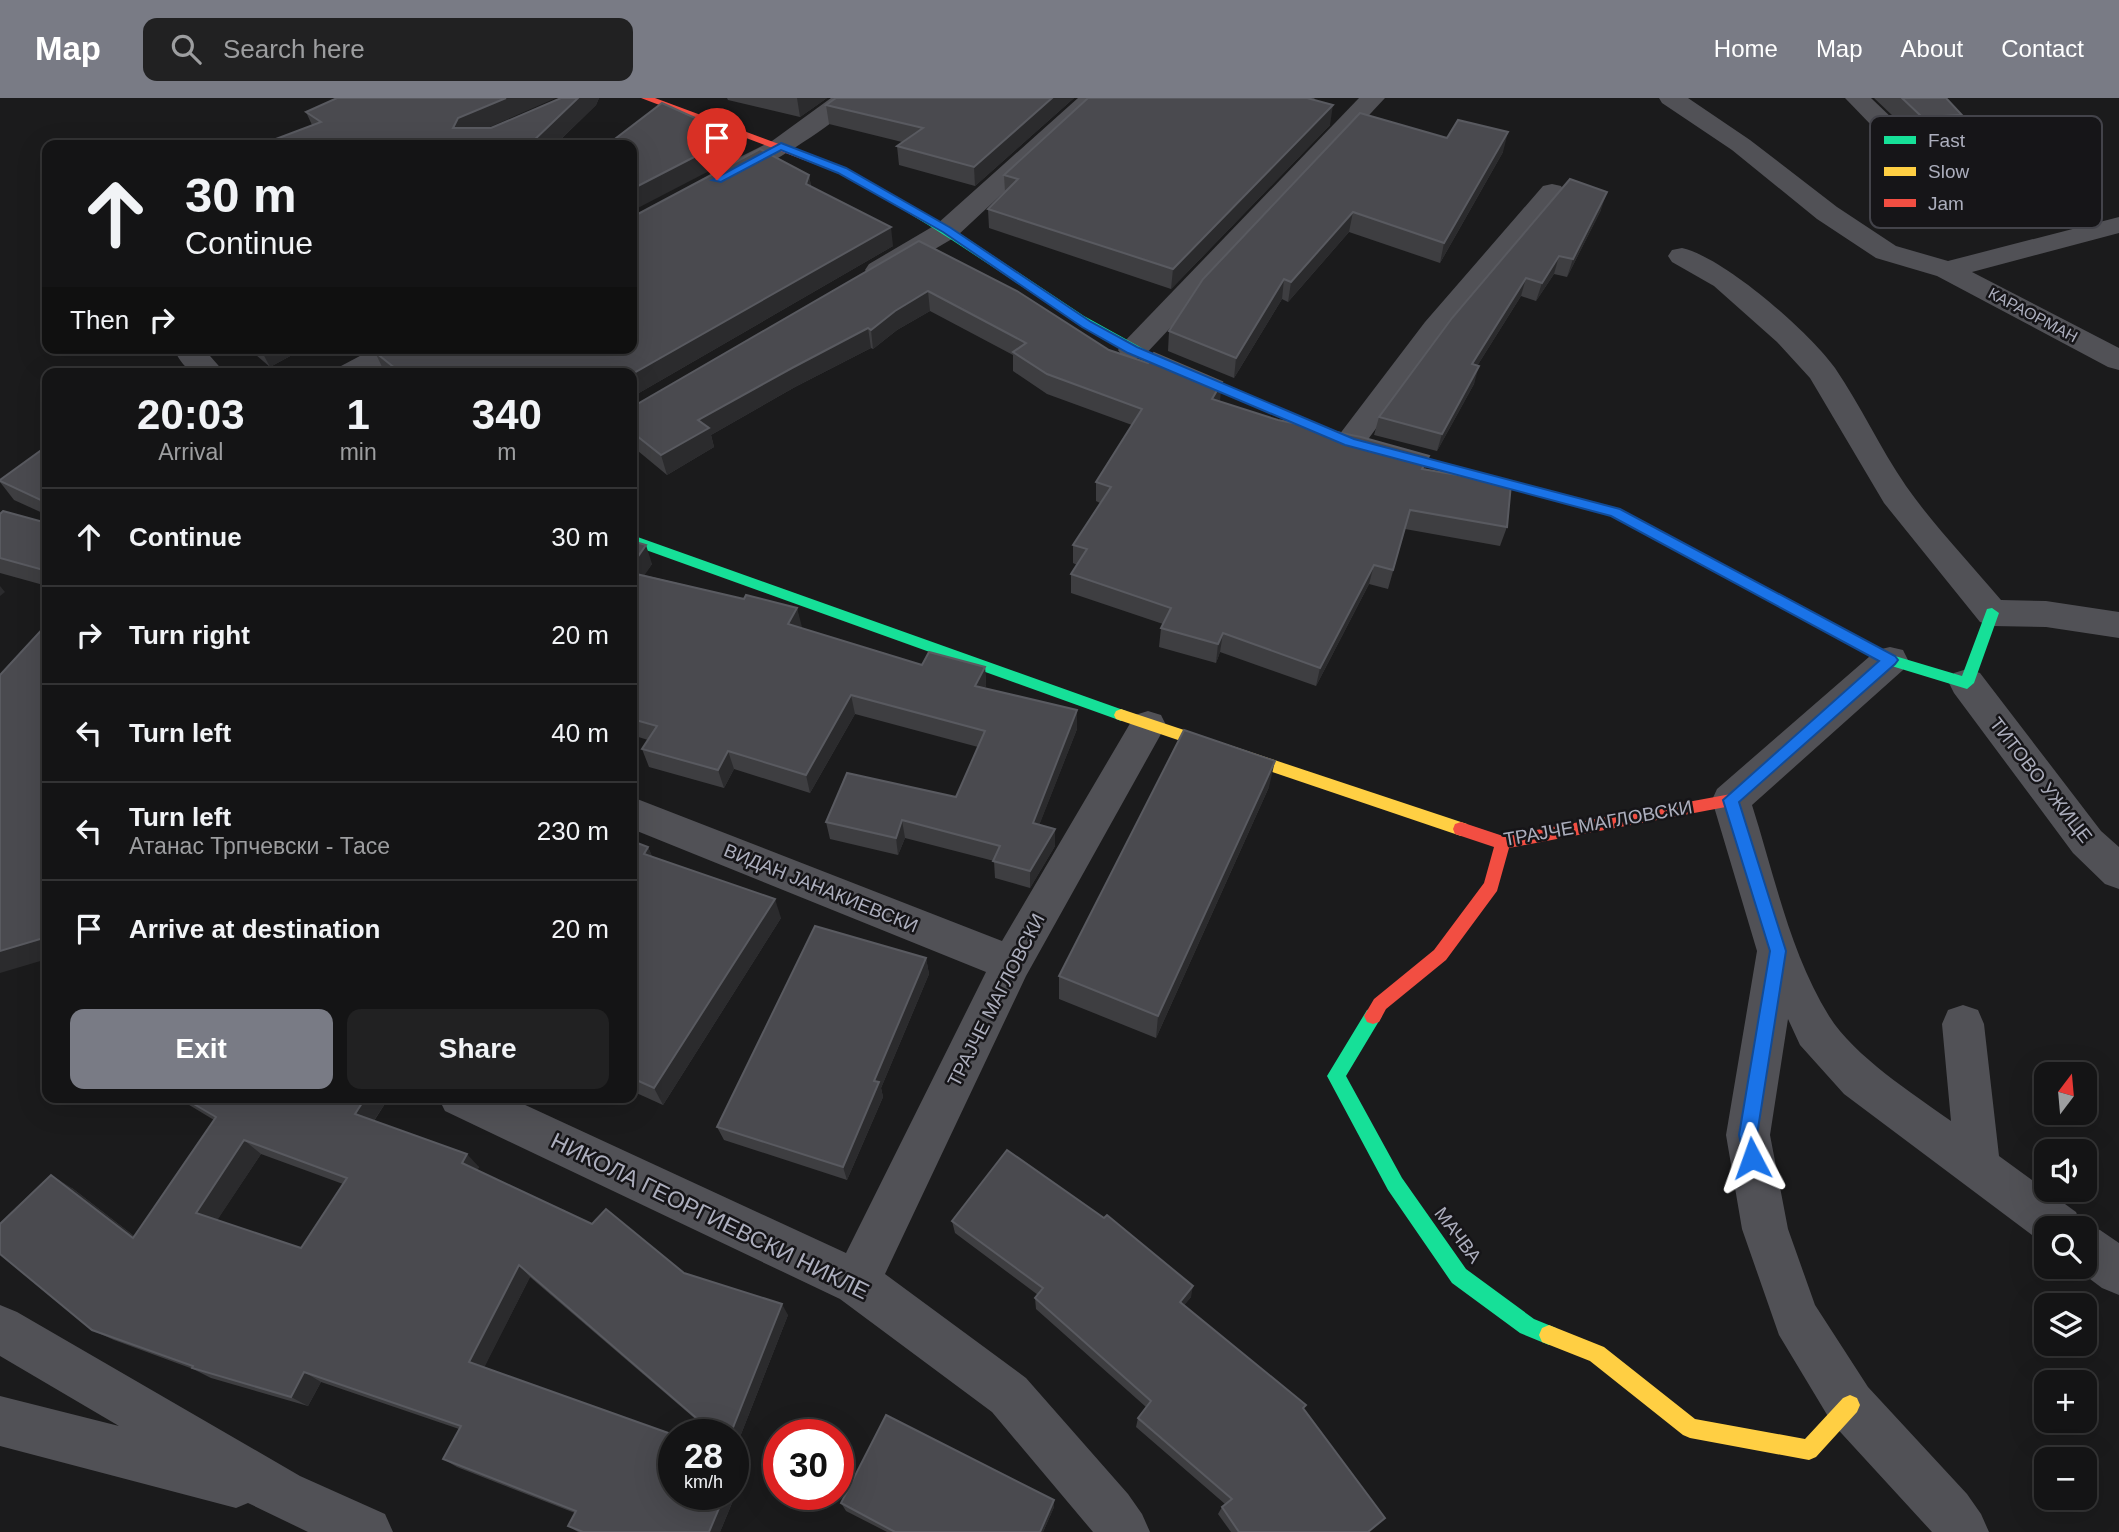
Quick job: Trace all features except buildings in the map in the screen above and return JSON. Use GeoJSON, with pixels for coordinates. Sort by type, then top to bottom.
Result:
{"type":"FeatureCollection","features":[{"type":"Feature","properties":{"kind":"street"},"geometry":{"type":"LineString","coordinates":[[646,98],[781,146],[842,171],[947,230],[1087,324],[1133,350],[1350,442],[1615,512],[1890,660],[1968,683],[1992,613]]}},
{"type":"Feature","properties":{"kind":"street"},"geometry":{"type":"LineString","coordinates":[[723,176],[781,146],[847,98]]}},
{"type":"Feature","properties":{"kind":"street"},"geometry":{"type":"LineString","coordinates":[[853,284],[947,230],[1093,98]]}},
{"type":"Feature","properties":{"kind":"street"},"geometry":{"type":"LineString","coordinates":[[1133,350],[1373,98]]}},
{"type":"Feature","properties":{"kind":"street","name":"КАРАОРМАН"},"geometry":{"type":"LineString","coordinates":[[1671,98],[1741,145],[1827,213],[1886,252],[1947,270],[2119,360]]}},
{"type":"Feature","properties":{"kind":"street"},"geometry":{"type":"LineString","coordinates":[[1857,98],[1875,116]]}},
{"type":"Feature","properties":{"kind":"street"},"geometry":{"type":"LineString","coordinates":[[1350,442],[1435,328],[1552,192]]}},
{"type":"Feature","properties":{"kind":"street"},"geometry":{"type":"LineString","coordinates":[[1947,270],[2119,225]]}},
{"type":"Feature","properties":{"kind":"street"},"geometry":{"type":"LineString","coordinates":[[1682,256],[1724,280],[1787,335],[1822,372],[1895,495],[1992,613],[2046,614],[2119,625]]}},
{"type":"Feature","properties":{"kind":"street"},"geometry":{"type":"LineString","coordinates":[[191,354],[204,368]]}},
{"type":"Feature","properties":{"kind":"street"},"geometry":{"type":"LineString","coordinates":[[361,368],[387,354]]}},
{"type":"Feature","properties":{"kind":"street","name":"ТРАЈЧЕ МАГЛОВСКИ"},"geometry":{"type":"LineString","coordinates":[[637,542],[1148,725],[1503,843],[1731,800]]}},
{"type":"Feature","properties":{"kind":"street"},"geometry":{"type":"LineString","coordinates":[[1890,660],[1731,800],[1778,951],[1815,1031],[1859,1080],[2043,1216]]}},
{"type":"Feature","properties":{"kind":"street","name":"ТИТОВО УЖИЦЕ"},"geometry":{"type":"LineString","coordinates":[[1968,683],[2087,842],[2119,873]]}},
{"type":"Feature","properties":{"kind":"street","name":"ТРАЈЧЕ МАГЛОВСКИ"},"geometry":{"type":"LineString","coordinates":[[858,1282],[1011,963],[1148,725]]}},
{"type":"Feature","properties":{"kind":"street","name":"ВИДАН ЈАНАКИЕВСКИ"},"geometry":{"type":"LineString","coordinates":[[637,815],[1011,963]]}},
{"type":"Feature","properties":{"kind":"street","name":"МАЧВА"},"geometry":{"type":"LineString","coordinates":[[1503,843],[1491,886],[1440,954],[1380,1004],[1336,1076],[1395,1184],[1460,1276],[1527,1326],[1598,1354],[1690,1428],[1809,1450],[1850,1405]]}},
{"type":"Feature","properties":{"kind":"street"},"geometry":{"type":"LineString","coordinates":[[1778,951],[1748,1135],[1765,1229],[1796,1318],[1850,1405],[1949,1512],[1963,1532]]}},
{"type":"Feature","properties":{"kind":"street"},"geometry":{"type":"LineString","coordinates":[[1963,1024],[1978,1170]]}},
{"type":"Feature","properties":{"kind":"street","name":"НИКОЛА ГЕОРГИЕВСКИ НИКЛЕ"},"geometry":{"type":"LineString","coordinates":[[473,1103],[858,1282],[1009,1395],[1110,1512],[1124,1532]]}},
{"type":"Feature","properties":{"kind":"street"},"geometry":{"type":"LineString","coordinates":[[2097,1255],[2119,1271]]}},
{"type":"Feature","properties":{"kind":"street"},"geometry":{"type":"LineString","coordinates":[[0,1329],[282,1494],[367,1532]]}},
{"type":"Feature","properties":{"kind":"street"},"geometry":{"type":"LineString","coordinates":[[0,1421],[282,1494]]}},
{"type":"Feature","properties":{"kind":"traffic: fast"},"geometry":{"type":"LineString","coordinates":[[883,194],[949,231],[1080,319],[1163,363]]}},
{"type":"Feature","properties":{"kind":"traffic: fast"},"geometry":{"type":"LineString","coordinates":[[637,542],[1121,715]]}},
{"type":"Feature","properties":{"kind":"traffic: fast"},"geometry":{"type":"LineString","coordinates":[[1694,555],[1890,660],[1967,683],[1992,613]]}},
{"type":"Feature","properties":{"kind":"traffic: fast"},"geometry":{"type":"LineString","coordinates":[[1373,1016],[1336,1076],[1395,1184],[1459,1276],[1527,1326],[1549,1335]]}},
{"type":"Feature","properties":{"kind":"traffic: slow"},"geometry":{"type":"LineString","coordinates":[[1389,452],[1615,512],[1694,555]]}},
{"type":"Feature","properties":{"kind":"traffic: slow"},"geometry":{"type":"LineString","coordinates":[[1121,715],[1461,829]]}},
{"type":"Feature","properties":{"kind":"traffic: slow"},"geometry":{"type":"LineString","coordinates":[[1549,1335],[1597,1354],[1690,1428],[1809,1450],[1850,1405]]}},
{"type":"Feature","properties":{"kind":"traffic: jam"},"geometry":{"type":"LineString","coordinates":[[646,98],[842,171],[883,194]]}},
{"type":"Feature","properties":{"kind":"traffic: jam"},"geometry":{"type":"LineString","coordinates":[[1163,363],[1350,442],[1389,452]]}},
{"type":"Feature","properties":{"kind":"traffic: jam"},"geometry":{"type":"LineString","coordinates":[[1461,829],[1503,843],[1731,800]]}},
{"type":"Feature","properties":{"kind":"traffic: jam"},"geometry":{"type":"LineString","coordinates":[[1373,1016],[1380,1004],[1440,955],[1491,886],[1503,843]]}},
{"type":"Feature","properties":{"kind":"route"},"geometry":{"type":"LineString","coordinates":[[717,180],[781,146],[842,171],[947,230],[1030,288],[1133,350],[1350,442],[1615,512],[1890,660],[1731,800],[1778,951],[1748,1135],[1752,1158]]}}]}
